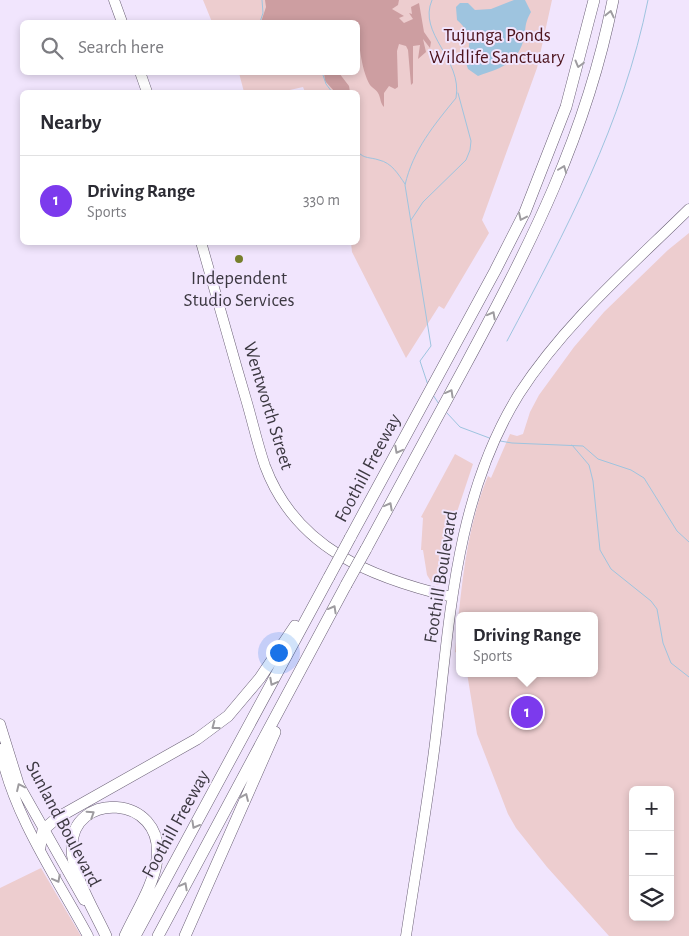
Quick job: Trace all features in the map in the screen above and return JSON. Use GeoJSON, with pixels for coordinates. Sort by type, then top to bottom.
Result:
{"type":"FeatureCollection","features":[{"type":"Feature","properties":{"kind":"highway","name":"Foothill Freeway"},"geometry":{"type":"LineString","coordinates":[[135,936],[516,232],[548,156],[573,86],[594,0]]}},
{"type":"Feature","properties":{"kind":"highway","name":"Foothill Freeway"},"geometry":{"type":"LineString","coordinates":[[158,936],[319,634],[526,253],[559,178],[592,85],[613,0]]}},
{"type":"Feature","properties":{"kind":"highway"},"geometry":{"type":"LineString","coordinates":[[40,847],[43,830],[57,818],[197,739],[228,716],[260,678],[329,577]]}},
{"type":"Feature","properties":{"kind":"highway"},"geometry":{"type":"LineString","coordinates":[[185,936],[319,634]]}},
{"type":"Feature","properties":{"kind":"highway"},"geometry":{"type":"LineString","coordinates":[[105,936],[74,863],[72,846],[74,832],[82,820],[94,811],[110,806],[125,808],[142,815],[153,828],[158,845],[155,870],[125,936]]}},
{"type":"Feature","properties":{"kind":"main road"},"geometry":{"type":"LineString","coordinates":[[114,0],[121,20]]}},
{"type":"Feature","properties":{"kind":"main road"},"geometry":{"type":"LineString","coordinates":[[141,75],[146,90]]}},
{"type":"Feature","properties":{"kind":"main road","name":"Foothill Boulevard"},"geometry":{"type":"LineString","coordinates":[[406,936],[430,779],[452,598],[464,528],[484,467],[506,418],[529,380],[574,321],[689,209]]}},
{"type":"Feature","properties":{"kind":"main road","name":"Wentworth Street"},"geometry":{"type":"LineString","coordinates":[[202,245],[265,466],[284,504],[311,535],[347,561],[380,576],[452,598]]}},
{"type":"Feature","properties":{"kind":"main road","name":"Sunland Boulevard"},"geometry":{"type":"LineString","coordinates":[[0,724],[19,785],[105,936]]}},
{"type":"Feature","properties":{"kind":"main road","name":"Sunland Boulevard"},"geometry":{"type":"LineString","coordinates":[[0,749],[10,789],[88,936]]}},
{"type":"Feature","properties":{"kind":"green space","name":"Tujunga Ponds Wildlife Sanctuary"},"geometry":{"type":"Polygon","coordinates":[[[203,0],[552,0],[537,68],[482,220],[489,233],[444,309],[439,306],[406,358],[352,252],[351,245],[360,245],[360,90],[304,90],[303,87],[290,90],[243,90],[240,75],[360,75],[360,20],[211,20],[203,0]]]}},
{"type":"Feature","properties":{"kind":"green space"},"geometry":{"type":"Polygon","coordinates":[[[689,233],[689,936],[609,936],[547,867],[516,828],[508,814],[477,734],[468,677],[598,677],[598,612],[459,612],[469,540],[480,497],[488,476],[491,478],[510,434],[517,436],[523,434],[530,412],[539,395],[574,347],[604,312],[668,250],[689,233]]]}},
{"type":"Feature","properties":{"kind":"green space"},"geometry":{"type":"Polygon","coordinates":[[[455,454],[473,464],[456,515],[443,582],[438,585],[432,583],[427,575],[423,550],[421,550],[423,518],[421,517],[455,454]]]}},
{"type":"Feature","properties":{"kind":"green space"},"geometry":{"type":"Polygon","coordinates":[[[41,868],[81,936],[0,936],[0,888],[41,868]]]}},
{"type":"Feature","properties":{"kind":"shaded area"},"geometry":{"type":"Polygon","coordinates":[[[265,0],[399,0],[398,5],[392,9],[404,16],[399,18],[404,23],[413,19],[409,13],[412,14],[411,7],[419,3],[424,32],[431,42],[430,48],[423,39],[426,52],[418,59],[420,45],[413,46],[413,83],[411,85],[408,50],[406,46],[399,44],[397,51],[398,87],[395,89],[389,86],[384,93],[384,107],[377,92],[370,85],[364,71],[360,51],[360,20],[262,20],[266,7],[265,0]]]}},
{"type":"Feature","properties":{"kind":"shaded area"},"geometry":{"type":"Polygon","coordinates":[[[324,75],[341,75],[349,86],[350,90],[333,90],[325,81],[324,75]]]}},
{"type":"Feature","properties":{"kind":"water"},"geometry":{"type":"Polygon","coordinates":[[[514,0],[525,0],[531,12],[520,49],[516,56],[506,65],[478,76],[468,69],[465,60],[469,48],[469,38],[462,24],[457,20],[456,7],[460,3],[468,3],[475,10],[491,9],[514,0]]]}},
{"type":"Feature","properties":{"kind":"waterway"},"geometry":{"type":"LineString","coordinates":[[261,20],[263,13],[262,0]]}},
{"type":"Feature","properties":{"kind":"waterway"},"geometry":{"type":"LineString","coordinates":[[428,385],[420,361],[431,346],[405,185],[413,160],[425,138],[456,98],[456,84],[453,71],[430,24],[429,12],[432,0]]}},
{"type":"Feature","properties":{"kind":"waterway"},"geometry":{"type":"LineString","coordinates":[[507,341],[571,217],[608,133],[624,90],[648,0]]}},
{"type":"Feature","properties":{"kind":"waterway"},"geometry":{"type":"LineString","coordinates":[[323,75],[330,90]]}},
{"type":"Feature","properties":{"kind":"waterway"},"geometry":{"type":"LineString","coordinates":[[411,220],[423,202],[466,160],[470,150],[471,141],[458,93]]}},
{"type":"Feature","properties":{"kind":"waterway"},"geometry":{"type":"LineString","coordinates":[[360,154],[384,161],[394,169],[405,184]]}},
{"type":"Feature","properties":{"kind":"waterway"},"geometry":{"type":"LineString","coordinates":[[433,395],[439,404]]}},
{"type":"Feature","properties":{"kind":"waterway"},"geometry":{"type":"LineString","coordinates":[[447,413],[460,427],[492,439]]}},
{"type":"Feature","properties":{"kind":"waterway"},"geometry":{"type":"LineString","coordinates":[[500,441],[583,446],[598,459],[631,470],[644,478],[677,531],[689,542]]}},
{"type":"Feature","properties":{"kind":"waterway"},"geometry":{"type":"LineString","coordinates":[[572,445],[589,465],[593,481],[600,550],[611,569],[651,601],[657,609],[663,643],[671,663],[689,677]]}},
{"type":"Feature","properties":{"kind":"place","name":"Independent Studio Services"},"geometry":{"type":"Point","coordinates":[239,259]}},
{"type":"Feature","properties":{"kind":"place","name":"Driving Range"},"geometry":{"type":"Point","coordinates":[527,712]}}]}
